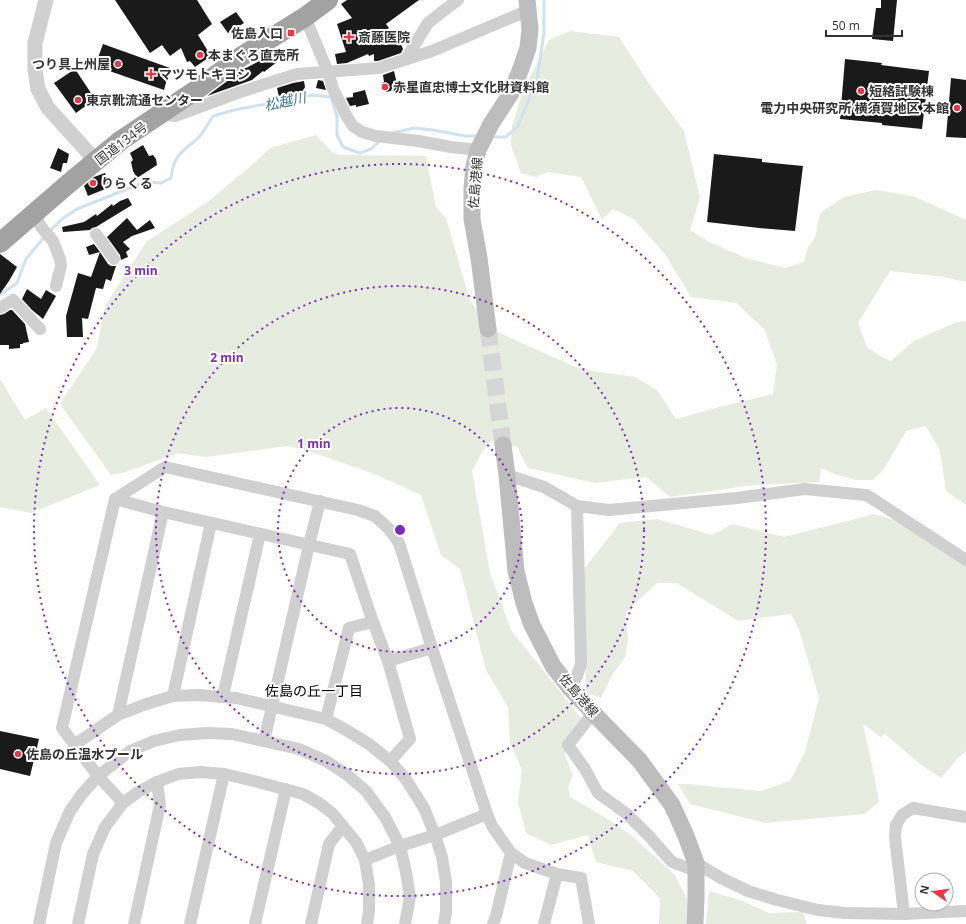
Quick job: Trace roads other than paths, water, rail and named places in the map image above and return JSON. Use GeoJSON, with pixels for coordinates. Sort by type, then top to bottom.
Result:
{"type":"FeatureCollection","features":[{"type":"Feature","properties":{"kind":"highway","name":"国道134号"},"geometry":{"type":"LineString","coordinates":[[0,242],[38,221],[96,161],[120,141],[196,90],[239,58],[328,0]]}},
{"type":"Feature","properties":{"kind":"main road","name":"佐島港線"},"geometry":{"type":"LineString","coordinates":[[488,329],[479,258],[472,219],[474,166],[479,148],[491,124],[510,93],[528,48],[530,29],[528,5]]}},
{"type":"Feature","properties":{"kind":"main road","name":"佐島港線"},"geometry":{"type":"LineString","coordinates":[[503,445],[516,570],[524,603],[532,625],[554,666],[570,688],[640,761],[672,804],[686,836],[696,867],[696,924]]}},
{"type":"Feature","properties":{"kind":"street"},"geometry":{"type":"LineString","coordinates":[[46,0],[35,43],[35,70],[38,89],[48,108],[96,161]]}},
{"type":"Feature","properties":{"kind":"street"},"geometry":{"type":"LineString","coordinates":[[406,59],[428,23],[458,0]]}},
{"type":"Feature","properties":{"kind":"street"},"geometry":{"type":"LineString","coordinates":[[159,114],[175,116],[240,92],[297,74],[379,68],[432,51],[528,5]]}},
{"type":"Feature","properties":{"kind":"street"},"geometry":{"type":"LineString","coordinates":[[305,16],[328,72],[333,89],[353,126],[362,132],[376,136],[451,147],[479,148]]}},
{"type":"Feature","properties":{"kind":"street"},"geometry":{"type":"LineString","coordinates":[[38,221],[53,242],[60,259],[61,266],[56,286]]}},
{"type":"Feature","properties":{"kind":"street"},"geometry":{"type":"LineString","coordinates":[[96,234],[114,259]]}},
{"type":"Feature","properties":{"kind":"street"},"geometry":{"type":"LineString","coordinates":[[0,308],[13,300],[40,329]]}},
{"type":"Feature","properties":{"kind":"street"},"geometry":{"type":"LineString","coordinates":[[123,803],[98,776],[62,728],[114,500],[165,466],[358,510],[375,516],[389,529],[398,543],[492,826],[511,853],[525,863],[557,874],[581,878],[589,924]]}},
{"type":"Feature","properties":{"kind":"street"},"geometry":{"type":"LineString","coordinates":[[507,475],[544,487],[577,506],[609,510],[805,489],[866,495],[966,560]]}},
{"type":"Feature","properties":{"kind":"street"},"geometry":{"type":"LineString","coordinates":[[114,500],[350,554],[388,662],[410,739],[390,761]]}},
{"type":"Feature","properties":{"kind":"street"},"geometry":{"type":"LineString","coordinates":[[264,741],[320,501]]}},
{"type":"Feature","properties":{"kind":"street"},"geometry":{"type":"LineString","coordinates":[[570,688],[577,676],[581,664],[577,506]]}},
{"type":"Feature","properties":{"kind":"street"},"geometry":{"type":"LineString","coordinates":[[118,715],[163,512]]}},
{"type":"Feature","properties":{"kind":"street"},"geometry":{"type":"LineString","coordinates":[[173,696],[211,523]]}},
{"type":"Feature","properties":{"kind":"street"},"geometry":{"type":"LineString","coordinates":[[223,696],[260,534]]}},
{"type":"Feature","properties":{"kind":"street"},"geometry":{"type":"LineString","coordinates":[[326,720],[349,628],[373,622]]}},
{"type":"Feature","properties":{"kind":"street"},"geometry":{"type":"LineString","coordinates":[[388,662],[432,648]]}},
{"type":"Feature","properties":{"kind":"street"},"geometry":{"type":"LineString","coordinates":[[74,745],[118,715],[146,704],[173,696],[198,695],[236,698],[326,720],[369,744],[390,761],[405,778],[424,808],[442,857],[446,882],[446,912],[444,924]]}},
{"type":"Feature","properties":{"kind":"street"},"geometry":{"type":"LineString","coordinates":[[593,713],[568,745],[585,769],[598,793],[626,814],[648,835],[672,862],[696,867],[748,891],[818,910],[844,913],[904,914],[966,911]]}},
{"type":"Feature","properties":{"kind":"street"},"geometry":{"type":"LineString","coordinates":[[39,924],[56,843],[70,811],[82,794],[98,776],[130,751],[154,741],[180,735],[207,733],[232,734],[299,749],[326,761],[346,774],[366,791],[385,817],[400,846],[410,897],[405,924]]}},
{"type":"Feature","properties":{"kind":"street"},"geometry":{"type":"LineString","coordinates":[[78,924],[93,854],[105,827],[123,803],[138,792],[157,782],[178,774],[201,772],[224,774],[303,794],[319,803],[332,813],[356,842],[365,860],[369,885],[370,911],[367,924]]}},
{"type":"Feature","properties":{"kind":"street"},"geometry":{"type":"LineString","coordinates":[[190,924],[224,774]]}},
{"type":"Feature","properties":{"kind":"street"},"geometry":{"type":"LineString","coordinates":[[134,924],[160,805],[157,782]]}},
{"type":"Feature","properties":{"kind":"street"},"geometry":{"type":"LineString","coordinates":[[255,924],[286,789]]}},
{"type":"Feature","properties":{"kind":"street"},"geometry":{"type":"LineString","coordinates":[[904,914],[895,837],[896,825],[902,814],[913,808],[966,817]]}},
{"type":"Feature","properties":{"kind":"street"},"geometry":{"type":"LineString","coordinates":[[365,860],[400,846],[435,835],[487,814]]}},
{"type":"Feature","properties":{"kind":"street"},"geometry":{"type":"LineString","coordinates":[[311,924],[329,844],[343,826]]}},
{"type":"Feature","properties":{"kind":"street"},"geometry":{"type":"LineString","coordinates":[[493,924],[511,853]]}},
{"type":"Feature","properties":{"kind":"street"},"geometry":{"type":"LineString","coordinates":[[544,924],[557,874]]}},
{"type":"Feature","properties":{"kind":"waterway","name":"松越川"},"geometry":{"type":"LineString","coordinates":[[490,137],[506,137],[518,126],[537,79],[544,33],[544,0]]}},
{"type":"Feature","properties":{"kind":"waterway","name":"松越川"},"geometry":{"type":"LineString","coordinates":[[49,232],[62,219],[77,209],[145,182],[161,183],[171,178],[173,167],[177,158],[195,141],[206,128],[213,116],[234,110],[312,95],[331,97],[337,117],[337,135],[343,147],[360,153],[371,149],[381,140]]}},
{"type":"Feature","properties":{"kind":"waterway","name":"松越川"},"geometry":{"type":"LineString","coordinates":[[392,133],[414,128],[465,136],[479,136]]}},
{"type":"Feature","properties":{"kind":"waterway","name":"松越川"},"geometry":{"type":"LineString","coordinates":[[0,295],[17,283],[26,259],[45,236]]}},
{"type":"Feature","properties":{"kind":"tunnel"},"geometry":{"type":"LineString","coordinates":[[488,329],[503,445]]}},
{"type":"Feature","properties":{"kind":"place","name":"佐島入口"},"geometry":{"type":"Point","coordinates":[291,33]}},
{"type":"Feature","properties":{"kind":"place","name":"斎藤医院"},"geometry":{"type":"Point","coordinates":[349,37]}},
{"type":"Feature","properties":{"kind":"place","name":"本まぐろ直売所"},"geometry":{"type":"Point","coordinates":[200,55]}},
{"type":"Feature","properties":{"kind":"place","name":"つり具上州屋"},"geometry":{"type":"Point","coordinates":[118,64]}},
{"type":"Feature","properties":{"kind":"place","name":"マツモトキヨシ"},"geometry":{"type":"Point","coordinates":[151,74]}},
{"type":"Feature","properties":{"kind":"place","name":"赤星直忠博士文化財資料館"},"geometry":{"type":"Point","coordinates":[385,87]}},
{"type":"Feature","properties":{"kind":"place","name":"短絡試験棟"},"geometry":{"type":"Point","coordinates":[861,91]}},
{"type":"Feature","properties":{"kind":"place","name":"東京靴流通センター"},"geometry":{"type":"Point","coordinates":[78,100]}},
{"type":"Feature","properties":{"kind":"place","name":"電力中央研究所 横須賀地区 本館"},"geometry":{"type":"Point","coordinates":[957,108]}},
{"type":"Feature","properties":{"kind":"place","name":"りらくる"},"geometry":{"type":"Point","coordinates":[93,183]}},
{"type":"Feature","properties":{"kind":"place","name":"佐島の丘温水プール"},"geometry":{"type":"Point","coordinates":[18,754]}},
{"type":"Feature","properties":{"kind":"district","name":"佐島の丘一丁目"},"geometry":{"type":"Point","coordinates":[314,690]}}]}
